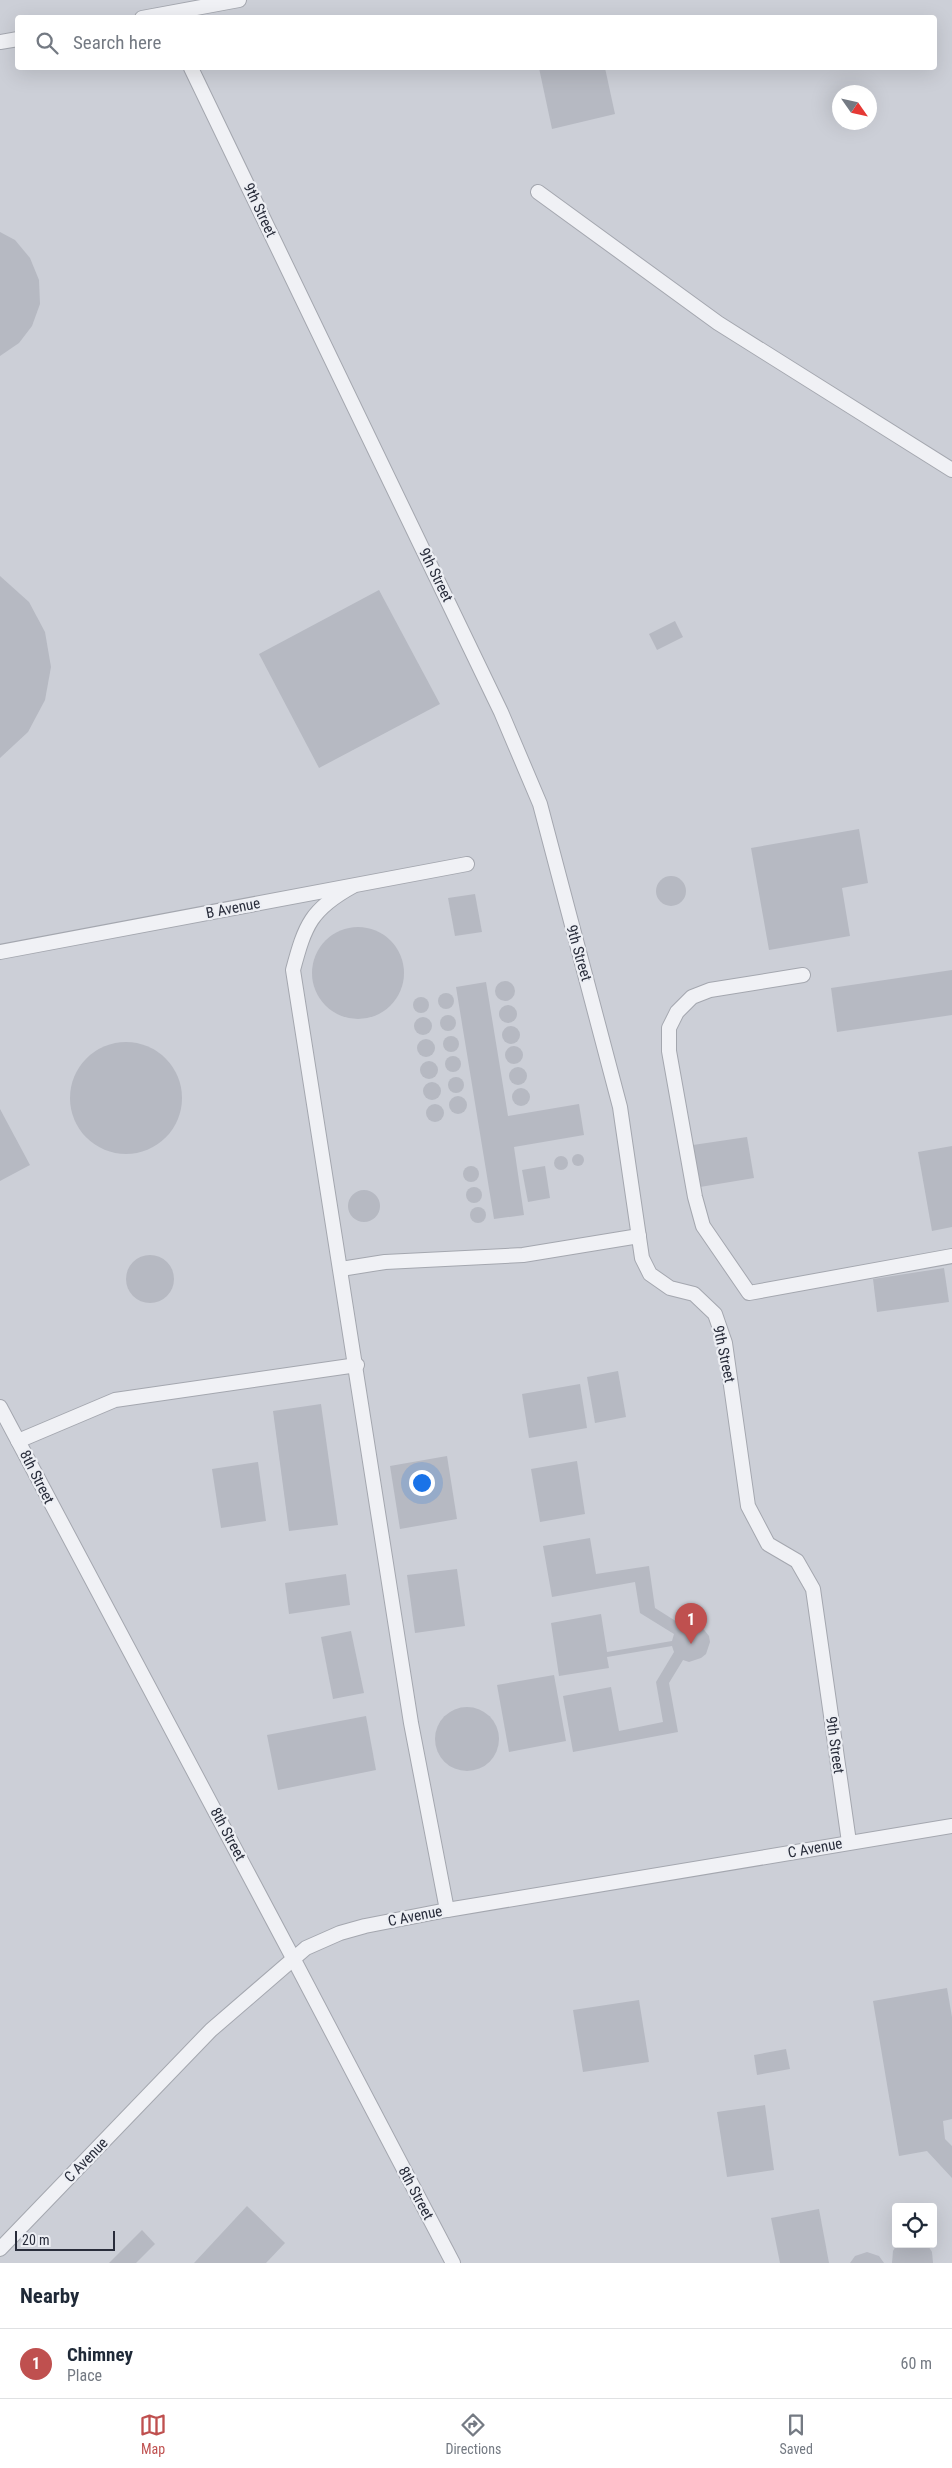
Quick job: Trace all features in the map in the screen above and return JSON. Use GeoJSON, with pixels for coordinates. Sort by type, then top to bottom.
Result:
{"type":"FeatureCollection","features":[{"type":"Feature","properties":{"kind":"lane"},"geometry":{"type":"LineString","coordinates":[[180,14],[239,0]]}},
{"type":"Feature","properties":{"kind":"lane"},"geometry":{"type":"LineString","coordinates":[[0,42],[15,40]]}},
{"type":"Feature","properties":{"kind":"lane","name":"9th Street"},"geometry":{"type":"LineString","coordinates":[[192,70],[501,712],[540,804],[620,1107],[642,1258],[650,1274],[670,1288],[694,1294],[715,1314],[725,1343],[748,1506],[768,1544],[797,1561],[813,1589],[849,1842]]}},
{"type":"Feature","properties":{"kind":"lane"},"geometry":{"type":"LineString","coordinates":[[538,192],[718,322],[952,470]]}},
{"type":"Feature","properties":{"kind":"lane","name":"B Avenue"},"geometry":{"type":"LineString","coordinates":[[0,952],[467,864]]}},
{"type":"Feature","properties":{"kind":"lane"},"geometry":{"type":"LineString","coordinates":[[353,886],[332,897],[312,916],[301,941],[293,970],[357,1365],[365,1431],[411,1723],[446,1910]]}},
{"type":"Feature","properties":{"kind":"lane"},"geometry":{"type":"LineString","coordinates":[[804,975],[710,990],[692,997],[677,1012],[669,1028],[669,1051],[695,1197],[703,1226],[749,1293],[952,1256]]}},
{"type":"Feature","properties":{"kind":"lane"},"geometry":{"type":"LineString","coordinates":[[340,1269],[385,1262],[524,1255],[639,1236]]}},
{"type":"Feature","properties":{"kind":"lane"},"geometry":{"type":"LineString","coordinates":[[18,1441],[115,1400],[357,1365]]}},
{"type":"Feature","properties":{"kind":"lane","name":"8th Street"},"geometry":{"type":"LineString","coordinates":[[0,1407],[453,2263]]}},
{"type":"Feature","properties":{"kind":"lane","name":"C Avenue"},"geometry":{"type":"LineString","coordinates":[[0,2249],[211,2030],[306,1948],[340,1933],[446,1910],[952,1826]]}},
{"type":"Feature","properties":{"kind":"shaded area"},"geometry":{"type":"Polygon","coordinates":[[[0,0],[952,0],[952,2263],[0,2263],[0,0]]]}},
{"type":"Feature","properties":{"kind":"building"},"geometry":{"type":"Polygon","coordinates":[[[539,70],[605,70],[615,114],[552,129],[539,70]]]}},
{"type":"Feature","properties":{"kind":"building"},"geometry":{"type":"Polygon","coordinates":[[[0,232],[15,240],[30,258],[39,280],[40,304],[32,326],[19,343],[0,356],[0,232]]]}},
{"type":"Feature","properties":{"kind":"building"},"geometry":{"type":"Polygon","coordinates":[[[0,576],[29,602],[45,632],[51,667],[45,700],[28,732],[0,758],[0,576]]]}},
{"type":"Feature","properties":{"kind":"building"},"geometry":{"type":"Polygon","coordinates":[[[379,590],[440,704],[319,768],[259,654],[379,590]]]}},
{"type":"Feature","properties":{"kind":"building"},"geometry":{"type":"Polygon","coordinates":[[[675,621],[683,637],[657,650],[649,634],[675,621]]]}},
{"type":"Feature","properties":{"kind":"building"},"geometry":{"type":"Polygon","coordinates":[[[859,829],[868,883],[842,888],[850,936],[769,950],[751,848],[859,829]]]}},
{"type":"Feature","properties":{"kind":"building"},"geometry":{"type":"Polygon","coordinates":[[[671,876],[682,880],[686,891],[682,902],[671,906],[660,902],[656,891],[660,880],[671,876]]]}},
{"type":"Feature","properties":{"kind":"building"},"geometry":{"type":"Polygon","coordinates":[[[475,894],[482,932],[455,936],[448,898],[475,894]]]}},
{"type":"Feature","properties":{"kind":"building"},"geometry":{"type":"Polygon","coordinates":[[[358,927],[376,930],[391,940],[401,955],[404,973],[401,991],[391,1006],[376,1016],[358,1019],[340,1016],[325,1006],[315,991],[312,973],[315,955],[325,940],[340,930],[358,927]]]}},
{"type":"Feature","properties":{"kind":"building"},"geometry":{"type":"Polygon","coordinates":[[[952,970],[952,1015],[837,1032],[831,988],[952,970]]]}},
{"type":"Feature","properties":{"kind":"building"},"geometry":{"type":"Polygon","coordinates":[[[505,981],[512,984],[515,991],[512,998],[505,1001],[498,998],[495,991],[498,984],[505,981]]]}},
{"type":"Feature","properties":{"kind":"building"},"geometry":{"type":"Polygon","coordinates":[[[486,982],[508,1116],[579,1104],[584,1135],[514,1147],[524,1215],[494,1219],[456,987],[486,982]]]}},
{"type":"Feature","properties":{"kind":"building"},"geometry":{"type":"Polygon","coordinates":[[[446,993],[452,995],[454,1001],[452,1007],[446,1009],[440,1007],[438,1001],[440,995],[446,993]]]}},
{"type":"Feature","properties":{"kind":"building"},"geometry":{"type":"Polygon","coordinates":[[[421,997],[427,999],[429,1005],[427,1011],[421,1013],[415,1011],[413,1005],[415,999],[421,997]]]}},
{"type":"Feature","properties":{"kind":"building"},"geometry":{"type":"Polygon","coordinates":[[[508,1005],[514,1008],[517,1014],[514,1020],[508,1023],[502,1020],[499,1014],[502,1008],[508,1005]]]}},
{"type":"Feature","properties":{"kind":"building"},"geometry":{"type":"Polygon","coordinates":[[[448,1015],[456,1023],[448,1031],[440,1023],[448,1015]]]}},
{"type":"Feature","properties":{"kind":"building"},"geometry":{"type":"Polygon","coordinates":[[[423,1017],[429,1020],[432,1026],[429,1032],[423,1035],[417,1032],[414,1026],[417,1020],[423,1017]]]}},
{"type":"Feature","properties":{"kind":"building"},"geometry":{"type":"Polygon","coordinates":[[[507,1026],[515,1026],[520,1031],[518,1042],[507,1044],[502,1039],[502,1031],[507,1026]]]}},
{"type":"Feature","properties":{"kind":"building"},"geometry":{"type":"Polygon","coordinates":[[[451,1036],[457,1038],[459,1044],[457,1050],[451,1052],[445,1050],[443,1044],[445,1038],[451,1036]]]}},
{"type":"Feature","properties":{"kind":"building"},"geometry":{"type":"Polygon","coordinates":[[[426,1039],[432,1042],[435,1048],[432,1054],[426,1057],[420,1054],[417,1048],[420,1042],[426,1039]]]}},
{"type":"Feature","properties":{"kind":"building"},"geometry":{"type":"Polygon","coordinates":[[[126,1042],[148,1046],[166,1058],[178,1076],[182,1098],[178,1120],[166,1138],[148,1150],[126,1154],[104,1150],[86,1138],[74,1120],[70,1098],[74,1076],[86,1058],[104,1046],[126,1042]]]}},
{"type":"Feature","properties":{"kind":"building"},"geometry":{"type":"Polygon","coordinates":[[[514,1046],[520,1049],[523,1055],[520,1061],[514,1064],[508,1061],[505,1055],[508,1049],[514,1046]]]}},
{"type":"Feature","properties":{"kind":"building"},"geometry":{"type":"Polygon","coordinates":[[[453,1056],[459,1058],[461,1064],[459,1070],[453,1072],[447,1070],[445,1064],[447,1058],[453,1056]]]}},
{"type":"Feature","properties":{"kind":"building"},"geometry":{"type":"Polygon","coordinates":[[[429,1061],[435,1064],[438,1070],[435,1076],[429,1079],[423,1076],[420,1070],[423,1064],[429,1061]]]}},
{"type":"Feature","properties":{"kind":"building"},"geometry":{"type":"Polygon","coordinates":[[[518,1067],[524,1070],[527,1076],[524,1082],[518,1085],[512,1082],[509,1076],[512,1070],[518,1067]]]}},
{"type":"Feature","properties":{"kind":"building"},"geometry":{"type":"Polygon","coordinates":[[[456,1077],[464,1085],[456,1093],[448,1085],[456,1077]]]}},
{"type":"Feature","properties":{"kind":"building"},"geometry":{"type":"Polygon","coordinates":[[[432,1082],[438,1085],[441,1091],[438,1097],[432,1100],[426,1097],[423,1091],[426,1085],[432,1082]]]}},
{"type":"Feature","properties":{"kind":"building"},"geometry":{"type":"Polygon","coordinates":[[[521,1088],[527,1091],[530,1097],[527,1103],[521,1106],[515,1103],[512,1097],[515,1091],[521,1088]]]}},
{"type":"Feature","properties":{"kind":"building"},"geometry":{"type":"Polygon","coordinates":[[[458,1096],[464,1099],[467,1105],[464,1111],[458,1114],[452,1111],[449,1105],[452,1099],[458,1096]]]}},
{"type":"Feature","properties":{"kind":"building"},"geometry":{"type":"Polygon","coordinates":[[[435,1104],[441,1107],[444,1113],[441,1119],[435,1122],[429,1119],[426,1113],[429,1107],[435,1104]]]}},
{"type":"Feature","properties":{"kind":"building"},"geometry":{"type":"Polygon","coordinates":[[[0,1109],[30,1165],[0,1181],[0,1109]]]}},
{"type":"Feature","properties":{"kind":"building"},"geometry":{"type":"Polygon","coordinates":[[[747,1137],[754,1178],[700,1187],[693,1145],[747,1137]]]}},
{"type":"Feature","properties":{"kind":"building"},"geometry":{"type":"Polygon","coordinates":[[[952,1146],[952,1227],[932,1231],[918,1152],[952,1146]]]}},
{"type":"Feature","properties":{"kind":"building"},"geometry":{"type":"Polygon","coordinates":[[[576,1154],[580,1154],[584,1160],[580,1166],[576,1166],[572,1162],[572,1158],[576,1154]]]}},
{"type":"Feature","properties":{"kind":"building"},"geometry":{"type":"Polygon","coordinates":[[[558,1156],[564,1156],[568,1163],[564,1170],[558,1170],[554,1166],[554,1160],[558,1156]]]}},
{"type":"Feature","properties":{"kind":"building"},"geometry":{"type":"Polygon","coordinates":[[[471,1166],[477,1168],[479,1174],[477,1180],[471,1182],[465,1180],[463,1174],[465,1168],[471,1166]]]}},
{"type":"Feature","properties":{"kind":"building"},"geometry":{"type":"Polygon","coordinates":[[[545,1166],[550,1198],[528,1202],[522,1170],[545,1166]]]}},
{"type":"Feature","properties":{"kind":"building"},"geometry":{"type":"Polygon","coordinates":[[[471,1187],[477,1187],[482,1192],[480,1201],[471,1203],[466,1198],[466,1192],[471,1187]]]}},
{"type":"Feature","properties":{"kind":"building"},"geometry":{"type":"Polygon","coordinates":[[[364,1190],[370,1191],[375,1195],[379,1200],[379,1212],[375,1217],[370,1221],[364,1222],[358,1221],[353,1217],[349,1212],[348,1206],[349,1200],[353,1195],[358,1191],[364,1190]]]}},
{"type":"Feature","properties":{"kind":"building"},"geometry":{"type":"Polygon","coordinates":[[[475,1207],[481,1207],[486,1212],[484,1221],[475,1223],[470,1218],[470,1212],[475,1207]]]}},
{"type":"Feature","properties":{"kind":"building"},"geometry":{"type":"Polygon","coordinates":[[[150,1255],[159,1257],[167,1262],[172,1270],[174,1279],[172,1288],[167,1296],[159,1301],[150,1303],[141,1301],[133,1296],[128,1288],[126,1279],[128,1270],[133,1262],[141,1257],[150,1255]]]}},
{"type":"Feature","properties":{"kind":"building"},"geometry":{"type":"Polygon","coordinates":[[[944,1268],[949,1302],[877,1312],[873,1279],[944,1268]]]}},
{"type":"Feature","properties":{"kind":"building"},"geometry":{"type":"Polygon","coordinates":[[[618,1371],[626,1417],[595,1423],[587,1377],[618,1371]]]}},
{"type":"Feature","properties":{"kind":"building"},"geometry":{"type":"Polygon","coordinates":[[[580,1384],[587,1428],[529,1438],[522,1394],[580,1384]]]}},
{"type":"Feature","properties":{"kind":"building"},"geometry":{"type":"Polygon","coordinates":[[[321,1404],[338,1525],[289,1531],[273,1411],[321,1404]]]}},
{"type":"Feature","properties":{"kind":"building"},"geometry":{"type":"Polygon","coordinates":[[[447,1456],[457,1519],[400,1529],[390,1466],[447,1456]]]}},
{"type":"Feature","properties":{"kind":"building"},"geometry":{"type":"Polygon","coordinates":[[[577,1461],[585,1514],[540,1522],[531,1469],[577,1461]]]}},
{"type":"Feature","properties":{"kind":"building"},"geometry":{"type":"Polygon","coordinates":[[[258,1462],[266,1521],[221,1528],[212,1469],[258,1462]]]}},
{"type":"Feature","properties":{"kind":"building"},"geometry":{"type":"Polygon","coordinates":[[[590,1538],[596,1574],[649,1566],[655,1608],[682,1625],[695,1624],[701,1626],[709,1636],[710,1642],[706,1654],[701,1658],[689,1662],[683,1660],[669,1683],[678,1732],[573,1752],[563,1696],[611,1687],[619,1731],[663,1722],[656,1682],[674,1652],[672,1646],[607,1657],[609,1668],[559,1676],[551,1623],[601,1614],[607,1652],[672,1641],[674,1634],[640,1613],[635,1582],[552,1597],[543,1546],[590,1538]]]}},
{"type":"Feature","properties":{"kind":"building"},"geometry":{"type":"Polygon","coordinates":[[[457,1569],[465,1626],[415,1633],[407,1575],[457,1569]]]}},
{"type":"Feature","properties":{"kind":"building"},"geometry":{"type":"Polygon","coordinates":[[[346,1574],[350,1605],[289,1614],[285,1583],[346,1574]]]}},
{"type":"Feature","properties":{"kind":"building"},"geometry":{"type":"Polygon","coordinates":[[[351,1631],[364,1693],[333,1699],[321,1637],[351,1631]]]}},
{"type":"Feature","properties":{"kind":"building"},"geometry":{"type":"Polygon","coordinates":[[[554,1675],[566,1741],[509,1752],[497,1685],[554,1675]]]}},
{"type":"Feature","properties":{"kind":"building"},"geometry":{"type":"Polygon","coordinates":[[[461,1707],[473,1707],[490,1716],[497,1727],[499,1739],[497,1751],[490,1762],[473,1771],[461,1771],[449,1766],[440,1757],[435,1745],[435,1733],[440,1721],[449,1712],[461,1707]]]}},
{"type":"Feature","properties":{"kind":"building"},"geometry":{"type":"Polygon","coordinates":[[[366,1716],[376,1770],[278,1790],[267,1735],[366,1716]]]}},
{"type":"Feature","properties":{"kind":"building"},"geometry":{"type":"Polygon","coordinates":[[[947,1988],[952,2017],[952,2119],[943,2121],[945,2139],[952,2146],[952,2178],[927,2151],[899,2156],[873,2001],[947,1988]]]}},
{"type":"Feature","properties":{"kind":"building"},"geometry":{"type":"Polygon","coordinates":[[[639,2000],[649,2062],[583,2072],[573,2010],[639,2000]]]}},
{"type":"Feature","properties":{"kind":"building"},"geometry":{"type":"Polygon","coordinates":[[[786,2049],[790,2069],[757,2075],[754,2055],[786,2049]]]}},
{"type":"Feature","properties":{"kind":"building"},"geometry":{"type":"Polygon","coordinates":[[[765,2105],[774,2170],[727,2177],[717,2112],[765,2105]]]}},
{"type":"Feature","properties":{"kind":"building"},"geometry":{"type":"Polygon","coordinates":[[[247,2206],[285,2243],[266,2263],[194,2263],[247,2206]]]}},
{"type":"Feature","properties":{"kind":"building"},"geometry":{"type":"Polygon","coordinates":[[[819,2209],[829,2263],[780,2263],[771,2218],[819,2209]]]}},
{"type":"Feature","properties":{"kind":"building"},"geometry":{"type":"Polygon","coordinates":[[[142,2230],[155,2244],[136,2263],[109,2263],[142,2230]]]}},
{"type":"Feature","properties":{"kind":"building"},"geometry":{"type":"Polygon","coordinates":[[[895,2248],[930,2248],[932,2252],[933,2263],[892,2263],[895,2248]]]}},
{"type":"Feature","properties":{"kind":"building"},"geometry":{"type":"Polygon","coordinates":[[[867,2252],[879,2256],[884,2263],[850,2263],[855,2256],[867,2252]]]}},
{"type":"Feature","properties":{"kind":"place","name":"Chimney"},"geometry":{"type":"Point","coordinates":[691,1644]}}]}
